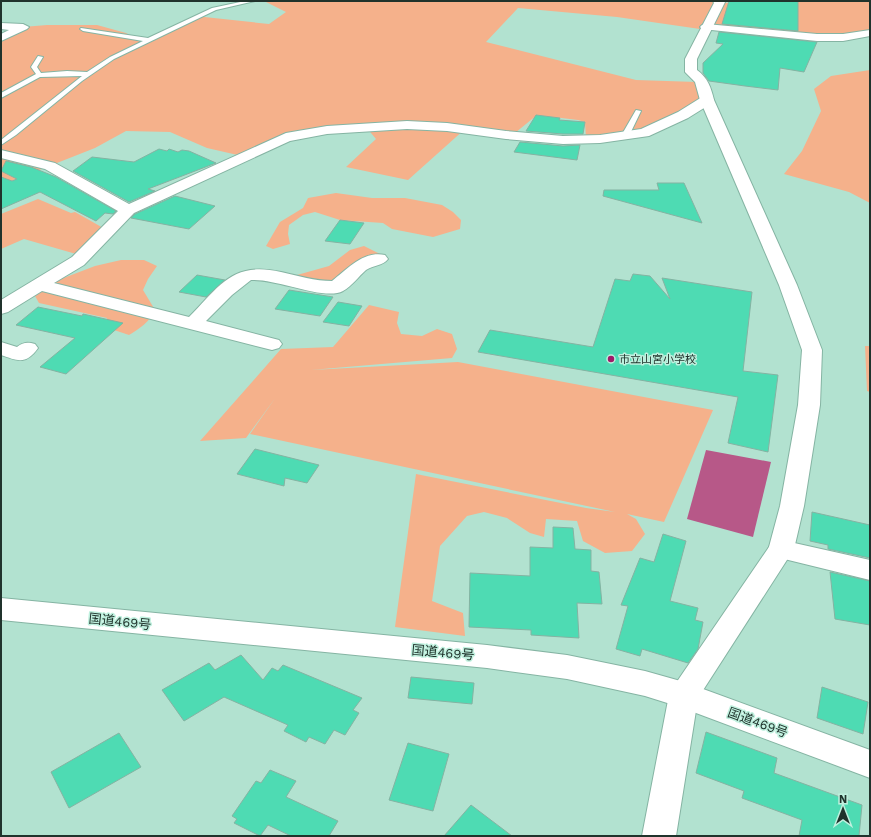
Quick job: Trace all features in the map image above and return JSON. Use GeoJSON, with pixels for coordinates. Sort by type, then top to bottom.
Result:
{"type":"FeatureCollection","features":[{"type":"Feature","properties":{"kind":"main road"},"geometry":{"type":"LineString","coordinates":[[659,836],[684,695],[781,550],[792,506],[809,405],[812,350],[788,286],[707,100],[700,76],[691,72],[691,59],[720,2],[718,1]]}},
{"type":"Feature","properties":{"kind":"main road"},"geometry":{"type":"LineString","coordinates":[[1,26],[22,27],[1,38]]}},
{"type":"Feature","properties":{"kind":"main road"},"geometry":{"type":"LineString","coordinates":[[706,27],[808,39],[850,37],[870,33]]}},
{"type":"Feature","properties":{"kind":"main road"},"geometry":{"type":"LineString","coordinates":[[1,308],[40,286],[78,261],[128,210],[286,137],[327,130],[407,125],[447,127],[506,135],[562,140],[600,139],[644,133],[683,115],[707,100]]}},
{"type":"Feature","properties":{"kind":"main road"},"geometry":{"type":"LineString","coordinates":[[1,154],[50,166],[128,210]]}},
{"type":"Feature","properties":{"kind":"main road"},"geometry":{"type":"LineString","coordinates":[[193,324],[232,286],[245,276],[251,274],[274,276],[315,286],[337,287],[360,266],[379,259]]}},
{"type":"Feature","properties":{"kind":"main road"},"geometry":{"type":"LineString","coordinates":[[40,286],[272,344]]}},
{"type":"Feature","properties":{"kind":"main road"},"geometry":{"type":"LineString","coordinates":[[1,348],[20,354],[28,348]]}},
{"type":"Feature","properties":{"kind":"main road"},"geometry":{"type":"LineString","coordinates":[[781,550],[870,570]]}},
{"type":"Feature","properties":{"kind":"main road","name":"国道469号"},"geometry":{"type":"LineString","coordinates":[[1,609],[504,658],[606,674],[684,695],[870,764]]}},
{"type":"Feature","properties":{"kind":"lane"},"geometry":{"type":"LineString","coordinates":[[1,142],[14,134],[87,74],[112,58],[214,9],[252,1]]}},
{"type":"Feature","properties":{"kind":"lane"},"geometry":{"type":"LineString","coordinates":[[83,29],[148,40]]}},
{"type":"Feature","properties":{"kind":"lane"},"geometry":{"type":"LineString","coordinates":[[39,75],[34,67],[40,57]]}},
{"type":"Feature","properties":{"kind":"lane"},"geometry":{"type":"LineString","coordinates":[[1,96],[39,75],[67,73],[87,74]]}},
{"type":"Feature","properties":{"kind":"lane"},"geometry":{"type":"LineString","coordinates":[[625,136],[638,111]]}},
{"type":"Feature","properties":{"kind":"shaded area"},"geometry":{"type":"Polygon","coordinates":[[[264,1],[714,1],[715,3],[700,29],[617,17],[518,8],[486,42],[636,80],[697,82],[707,100],[644,133],[586,138],[585,122],[537,115],[515,133],[465,129],[408,180],[346,167],[376,139],[366,127],[330,129],[242,156],[207,148],[170,132],[126,131],[95,148],[1,185],[1,40],[23,27],[47,25],[97,25],[126,33],[135,38],[150,38],[195,16],[269,24],[286,12],[264,1]]]}},
{"type":"Feature","properties":{"kind":"shaded area"},"geometry":{"type":"Polygon","coordinates":[[[720,1],[870,1],[870,33],[824,38],[707,24],[720,2],[762,7],[720,1]]]}},
{"type":"Feature","properties":{"kind":"shaded area"},"geometry":{"type":"Polygon","coordinates":[[[870,70],[870,203],[849,192],[784,174],[802,151],[821,111],[814,89],[831,76],[870,70]]]}},
{"type":"Feature","properties":{"kind":"shaded area"},"geometry":{"type":"Polygon","coordinates":[[[336,193],[372,198],[405,198],[442,205],[453,212],[461,220],[460,229],[433,237],[392,229],[383,223],[340,220],[315,212],[303,215],[289,225],[288,234],[290,244],[273,249],[266,246],[280,222],[303,208],[308,198],[336,193]]]}},
{"type":"Feature","properties":{"kind":"shaded area"},"geometry":{"type":"Polygon","coordinates":[[[38,199],[71,213],[75,212],[105,229],[83,256],[24,239],[1,249],[1,214],[38,199]]]}},
{"type":"Feature","properties":{"kind":"shaded area"},"geometry":{"type":"Polygon","coordinates":[[[364,246],[380,254],[333,284],[290,277],[329,266],[350,250],[364,246]]]}},
{"type":"Feature","properties":{"kind":"shaded area"},"geometry":{"type":"Polygon","coordinates":[[[121,260],[144,260],[157,266],[148,279],[143,290],[155,310],[147,322],[129,335],[105,327],[107,318],[39,303],[35,296],[61,279],[95,266],[121,260]]]}},
{"type":"Feature","properties":{"kind":"shaded area"},"geometry":{"type":"Polygon","coordinates":[[[369,305],[399,312],[397,323],[401,334],[422,336],[437,329],[452,334],[457,349],[452,358],[311,370],[458,362],[713,410],[664,522],[627,514],[636,519],[645,534],[632,551],[605,553],[583,541],[577,521],[546,519],[544,537],[530,533],[507,518],[484,512],[467,516],[440,546],[432,601],[463,613],[465,636],[395,627],[416,474],[586,508],[615,512],[250,434],[276,397],[246,438],[200,441],[281,349],[333,347],[369,305]]]}},
{"type":"Feature","properties":{"kind":"shaded area"},"geometry":{"type":"Polygon","coordinates":[[[865,346],[870,346],[870,392],[867,391],[865,346]]]}},
{"type":"Feature","properties":{"kind":"shaded area"},"geometry":{"type":"Polygon","coordinates":[[[706,450],[771,462],[753,537],[687,519],[706,450]]]}},
{"type":"Feature","properties":{"kind":"building"},"geometry":{"type":"Polygon","coordinates":[[[729,1],[798,1],[798,31],[722,24],[729,1]]]}},
{"type":"Feature","properties":{"kind":"building"},"geometry":{"type":"Polygon","coordinates":[[[719,32],[817,42],[804,72],[780,68],[778,90],[709,81],[703,73],[703,63],[723,44],[716,43],[719,32]]]}},
{"type":"Feature","properties":{"kind":"building"},"geometry":{"type":"Polygon","coordinates":[[[536,115],[560,118],[559,120],[585,122],[583,134],[526,131],[536,115]]]}},
{"type":"Feature","properties":{"kind":"building"},"geometry":{"type":"Polygon","coordinates":[[[520,142],[563,146],[580,145],[577,160],[514,152],[520,142]]]}},
{"type":"Feature","properties":{"kind":"building"},"geometry":{"type":"Polygon","coordinates":[[[159,149],[167,151],[169,149],[178,152],[182,150],[189,151],[216,163],[148,189],[155,191],[129,202],[73,171],[92,157],[134,162],[159,149]]]}},
{"type":"Feature","properties":{"kind":"building"},"geometry":{"type":"Polygon","coordinates":[[[6,161],[31,167],[56,177],[116,211],[113,214],[105,213],[96,221],[40,192],[1,209],[1,177],[12,181],[17,179],[1,171],[6,161]]]}},
{"type":"Feature","properties":{"kind":"building"},"geometry":{"type":"Polygon","coordinates":[[[657,183],[684,183],[702,223],[603,196],[604,190],[659,190],[657,183]]]}},
{"type":"Feature","properties":{"kind":"building"},"geometry":{"type":"Polygon","coordinates":[[[175,196],[215,206],[189,229],[131,218],[135,214],[175,196]]]}},
{"type":"Feature","properties":{"kind":"building"},"geometry":{"type":"Polygon","coordinates":[[[340,220],[364,223],[350,244],[325,241],[340,220]]]}},
{"type":"Feature","properties":{"kind":"building"},"geometry":{"type":"Polygon","coordinates":[[[633,274],[650,276],[670,299],[662,278],[752,292],[743,371],[778,375],[768,452],[728,443],[738,397],[478,352],[490,330],[593,347],[615,279],[630,281],[633,274]]]}},
{"type":"Feature","properties":{"kind":"building"},"geometry":{"type":"Polygon","coordinates":[[[197,275],[225,280],[206,297],[179,292],[197,275]]]}},
{"type":"Feature","properties":{"kind":"building"},"geometry":{"type":"Polygon","coordinates":[[[289,290],[333,297],[320,316],[275,309],[289,290]]]}},
{"type":"Feature","properties":{"kind":"building"},"geometry":{"type":"Polygon","coordinates":[[[338,302],[362,306],[349,326],[323,322],[338,302]]]}},
{"type":"Feature","properties":{"kind":"building"},"geometry":{"type":"Polygon","coordinates":[[[38,307],[82,316],[83,314],[123,323],[66,374],[40,367],[75,338],[16,325],[38,307]]]}},
{"type":"Feature","properties":{"kind":"building"},"geometry":{"type":"Polygon","coordinates":[[[255,449],[319,465],[307,483],[285,478],[284,486],[237,474],[255,449]]]}},
{"type":"Feature","properties":{"kind":"building"},"geometry":{"type":"Polygon","coordinates":[[[812,512],[870,525],[870,558],[828,549],[828,545],[810,541],[812,512]]]}},
{"type":"Feature","properties":{"kind":"building"},"geometry":{"type":"Polygon","coordinates":[[[553,527],[573,528],[575,549],[591,550],[591,571],[599,572],[602,604],[577,603],[579,638],[531,635],[531,630],[469,627],[470,573],[530,576],[530,547],[553,548],[553,527]]]}},
{"type":"Feature","properties":{"kind":"building"},"geometry":{"type":"Polygon","coordinates":[[[663,534],[686,541],[670,601],[698,608],[695,620],[703,622],[698,649],[688,663],[642,649],[640,656],[616,649],[628,606],[621,605],[640,558],[654,562],[663,534]]]}},
{"type":"Feature","properties":{"kind":"building"},"geometry":{"type":"Polygon","coordinates":[[[830,572],[870,581],[870,625],[835,619],[830,572]]]}},
{"type":"Feature","properties":{"kind":"building"},"geometry":{"type":"Polygon","coordinates":[[[241,655],[263,680],[272,668],[278,671],[283,665],[362,698],[353,710],[359,713],[345,735],[334,730],[325,744],[309,737],[306,742],[284,731],[288,725],[224,697],[184,721],[162,690],[209,663],[215,670],[241,655]]]}},
{"type":"Feature","properties":{"kind":"building"},"geometry":{"type":"Polygon","coordinates":[[[411,677],[474,683],[472,704],[408,698],[411,677]]]}},
{"type":"Feature","properties":{"kind":"building"},"geometry":{"type":"Polygon","coordinates":[[[822,687],[868,702],[863,734],[817,718],[822,687]]]}},
{"type":"Feature","properties":{"kind":"building"},"geometry":{"type":"Polygon","coordinates":[[[706,732],[777,758],[774,773],[862,805],[859,836],[799,836],[802,820],[742,798],[744,791],[696,773],[706,732]]]}},
{"type":"Feature","properties":{"kind":"building"},"geometry":{"type":"Polygon","coordinates":[[[119,733],[141,767],[69,808],[51,772],[119,733]]]}},
{"type":"Feature","properties":{"kind":"building"},"geometry":{"type":"Polygon","coordinates":[[[408,743],[449,754],[433,811],[389,800],[408,743]]]}},
{"type":"Feature","properties":{"kind":"building"},"geometry":{"type":"Polygon","coordinates":[[[270,770],[296,781],[286,797],[338,821],[329,836],[291,836],[268,825],[260,836],[234,823],[237,819],[232,816],[256,781],[261,783],[270,770]]]}},
{"type":"Feature","properties":{"kind":"building"},"geometry":{"type":"Polygon","coordinates":[[[471,805],[512,836],[444,836],[471,805]]]}},
{"type":"Feature","properties":{"kind":"place","name":"市立山宮小学校"},"geometry":{"type":"Point","coordinates":[611,359]}}]}
